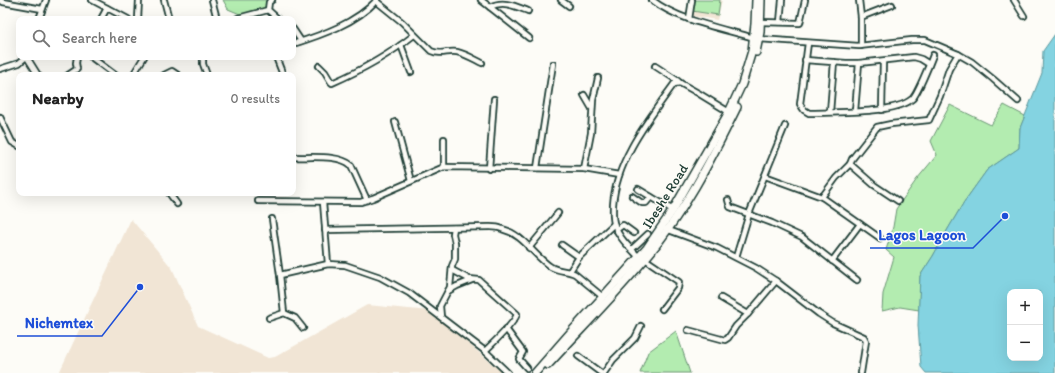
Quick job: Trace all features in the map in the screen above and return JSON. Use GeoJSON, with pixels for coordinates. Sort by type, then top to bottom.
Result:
{"type":"FeatureCollection","features":[{"type":"Feature","properties":{"kind":"main road","name":"Ibeshe Road"},"geometry":{"type":"LineString","coordinates":[[542,373],[642,258],[698,180],[742,96],[752,70],[756,38],[756,0]]}},
{"type":"Feature","properties":{"kind":"main road","name":"Ibeshe Road"},"geometry":{"type":"LineString","coordinates":[[665,228],[673,210],[729,112],[742,84],[748,69],[760,22],[761,0]]}},
{"type":"Feature","properties":{"kind":"main road","name":"Ibeshe Road"},"geometry":{"type":"LineString","coordinates":[[535,373],[603,297],[642,258]]}},
{"type":"Feature","properties":{"kind":"street"},"geometry":{"type":"LineString","coordinates":[[0,0],[3,2],[42,9]]}},
{"type":"Feature","properties":{"kind":"street"},"geometry":{"type":"LineString","coordinates":[[40,16],[46,0]]}},
{"type":"Feature","properties":{"kind":"street"},"geometry":{"type":"LineString","coordinates":[[92,0],[122,16]]}},
{"type":"Feature","properties":{"kind":"street"},"geometry":{"type":"LineString","coordinates":[[138,16],[139,0]]}},
{"type":"Feature","properties":{"kind":"street"},"geometry":{"type":"LineString","coordinates":[[164,0],[168,16]]}},
{"type":"Feature","properties":{"kind":"street"},"geometry":{"type":"LineString","coordinates":[[212,0],[216,16]]}},
{"type":"Feature","properties":{"kind":"street"},"geometry":{"type":"LineString","coordinates":[[268,10],[269,2],[272,0]]}},
{"type":"Feature","properties":{"kind":"street"},"geometry":{"type":"LineString","coordinates":[[481,0],[529,38]]}},
{"type":"Feature","properties":{"kind":"street"},"geometry":{"type":"LineString","coordinates":[[561,0],[569,6]]}},
{"type":"Feature","properties":{"kind":"street"},"geometry":{"type":"LineString","coordinates":[[652,0],[663,9],[688,19],[756,38],[861,46],[925,40],[958,54],[972,62],[1018,101]]}},
{"type":"Feature","properties":{"kind":"street"},"geometry":{"type":"LineString","coordinates":[[688,19],[692,0]]}},
{"type":"Feature","properties":{"kind":"street"},"geometry":{"type":"LineString","coordinates":[[780,22],[782,0]]}},
{"type":"Feature","properties":{"kind":"street"},"geometry":{"type":"LineString","coordinates":[[760,22],[800,22],[805,0]]}},
{"type":"Feature","properties":{"kind":"street"},"geometry":{"type":"LineString","coordinates":[[859,0],[861,17],[861,46]]}},
{"type":"Feature","properties":{"kind":"street"},"geometry":{"type":"LineString","coordinates":[[1014,0],[1024,16]]}},
{"type":"Feature","properties":{"kind":"street"},"geometry":{"type":"LineString","coordinates":[[296,43],[347,22],[376,1],[402,22],[414,35],[437,54],[459,52],[482,63]]}},
{"type":"Feature","properties":{"kind":"street"},"geometry":{"type":"LineString","coordinates":[[490,7],[495,4],[508,3],[528,11]]}},
{"type":"Feature","properties":{"kind":"street"},"geometry":{"type":"LineString","coordinates":[[861,17],[892,5]]}},
{"type":"Feature","properties":{"kind":"street"},"geometry":{"type":"LineString","coordinates":[[103,16],[107,8]]}},
{"type":"Feature","properties":{"kind":"street"},"geometry":{"type":"LineString","coordinates":[[246,16],[268,10]]}},
{"type":"Feature","properties":{"kind":"street"},"geometry":{"type":"LineString","coordinates":[[268,10],[275,16]]}},
{"type":"Feature","properties":{"kind":"street"},"geometry":{"type":"LineString","coordinates":[[296,34],[301,41]]}},
{"type":"Feature","properties":{"kind":"street"},"geometry":{"type":"LineString","coordinates":[[319,66],[332,83],[362,70],[414,35]]}},
{"type":"Feature","properties":{"kind":"street"},"geometry":{"type":"LineString","coordinates":[[808,43],[800,104],[804,110],[809,113],[882,110],[905,103],[913,98],[933,55]]}},
{"type":"Feature","properties":{"kind":"street"},"geometry":{"type":"LineString","coordinates":[[401,45],[411,72]]}},
{"type":"Feature","properties":{"kind":"street"},"geometry":{"type":"LineString","coordinates":[[822,196],[836,178],[850,164],[852,159],[877,127],[929,120],[940,96],[949,69],[958,54]]}},
{"type":"Feature","properties":{"kind":"street"},"geometry":{"type":"LineString","coordinates":[[805,60],[859,63],[914,57],[929,64]]}},
{"type":"Feature","properties":{"kind":"street"},"geometry":{"type":"LineString","coordinates":[[0,69],[19,63],[22,60]]}},
{"type":"Feature","properties":{"kind":"street"},"geometry":{"type":"LineString","coordinates":[[29,60],[36,72]]}},
{"type":"Feature","properties":{"kind":"street"},"geometry":{"type":"LineString","coordinates":[[72,72],[77,69],[76,60]]}},
{"type":"Feature","properties":{"kind":"street"},"geometry":{"type":"LineString","coordinates":[[95,60],[111,72]]}},
{"type":"Feature","properties":{"kind":"street"},"geometry":{"type":"LineString","coordinates":[[135,72],[142,60]]}},
{"type":"Feature","properties":{"kind":"street"},"geometry":{"type":"LineString","coordinates":[[203,60],[207,72]]}},
{"type":"Feature","properties":{"kind":"street"},"geometry":{"type":"LineString","coordinates":[[277,60],[282,72]]}},
{"type":"Feature","properties":{"kind":"street"},"geometry":{"type":"LineString","coordinates":[[882,110],[883,61]]}},
{"type":"Feature","properties":{"kind":"street"},"geometry":{"type":"LineString","coordinates":[[830,112],[834,62]]}},
{"type":"Feature","properties":{"kind":"street"},"geometry":{"type":"LineString","coordinates":[[855,111],[859,63]]}},
{"type":"Feature","properties":{"kind":"street"},"geometry":{"type":"LineString","coordinates":[[537,168],[553,64]]}},
{"type":"Feature","properties":{"kind":"street"},"geometry":{"type":"LineString","coordinates":[[655,66],[678,81],[680,84],[729,112]]}},
{"type":"Feature","properties":{"kind":"street"},"geometry":{"type":"LineString","coordinates":[[584,169],[590,143],[593,95],[598,78]]}},
{"type":"Feature","properties":{"kind":"street"},"geometry":{"type":"LineString","coordinates":[[662,309],[678,288],[679,282],[642,258],[632,249],[616,230],[613,214],[614,193],[619,175],[637,138],[674,84],[680,84]]}},
{"type":"Feature","properties":{"kind":"street"},"geometry":{"type":"LineString","coordinates":[[584,95],[592,109]]}},
{"type":"Feature","properties":{"kind":"street"},"geometry":{"type":"LineString","coordinates":[[489,169],[494,99]]}},
{"type":"Feature","properties":{"kind":"street"},"geometry":{"type":"LineString","coordinates":[[0,117],[12,142],[16,144]]}},
{"type":"Feature","properties":{"kind":"street"},"geometry":{"type":"LineString","coordinates":[[395,122],[410,181]]}},
{"type":"Feature","properties":{"kind":"street"},"geometry":{"type":"LineString","coordinates":[[736,257],[749,214],[785,126]]}},
{"type":"Feature","properties":{"kind":"street"},"geometry":{"type":"LineString","coordinates":[[444,139],[444,167]]}},
{"type":"Feature","properties":{"kind":"street"},"geometry":{"type":"LineString","coordinates":[[296,157],[337,158],[348,162],[351,165],[367,200]]}},
{"type":"Feature","properties":{"kind":"street"},"geometry":{"type":"LineString","coordinates":[[850,164],[874,185],[898,201]]}},
{"type":"Feature","properties":{"kind":"street"},"geometry":{"type":"LineString","coordinates":[[258,202],[361,202],[444,167],[489,169],[584,169],[619,175]]}},
{"type":"Feature","properties":{"kind":"street"},"geometry":{"type":"LineString","coordinates":[[765,176],[822,196],[880,238]]}},
{"type":"Feature","properties":{"kind":"street"},"geometry":{"type":"LineString","coordinates":[[638,189],[673,210]]}},
{"type":"Feature","properties":{"kind":"street"},"geometry":{"type":"LineString","coordinates":[[171,196],[177,204]]}},
{"type":"Feature","properties":{"kind":"street"},"geometry":{"type":"LineString","coordinates":[[632,196],[646,203],[651,197]]}},
{"type":"Feature","properties":{"kind":"street"},"geometry":{"type":"LineString","coordinates":[[728,200],[730,207],[802,237],[857,280]]}},
{"type":"Feature","properties":{"kind":"street"},"geometry":{"type":"LineString","coordinates":[[322,202],[328,264]]}},
{"type":"Feature","properties":{"kind":"street"},"geometry":{"type":"LineString","coordinates":[[529,248],[558,212]]}},
{"type":"Feature","properties":{"kind":"street"},"geometry":{"type":"LineString","coordinates":[[272,219],[284,312]]}},
{"type":"Feature","properties":{"kind":"street"},"geometry":{"type":"LineString","coordinates":[[570,271],[579,258],[614,224]]}},
{"type":"Feature","properties":{"kind":"street"},"geometry":{"type":"LineString","coordinates":[[832,261],[860,224]]}},
{"type":"Feature","properties":{"kind":"street"},"geometry":{"type":"LineString","coordinates":[[616,230],[623,225],[634,233]]}},
{"type":"Feature","properties":{"kind":"street"},"geometry":{"type":"LineString","coordinates":[[325,230],[490,227],[503,229],[512,233],[526,244],[543,261],[552,267],[565,272],[570,271],[603,297]]}},
{"type":"Feature","properties":{"kind":"street"},"geometry":{"type":"LineString","coordinates":[[441,317],[440,306],[450,287],[455,259],[456,243],[453,234],[454,228]]}},
{"type":"Feature","properties":{"kind":"street"},"geometry":{"type":"LineString","coordinates":[[665,228],[736,257],[776,281],[833,323],[864,337],[866,341],[860,373]]}},
{"type":"Feature","properties":{"kind":"street"},"geometry":{"type":"LineString","coordinates":[[632,249],[648,234]]}},
{"type":"Feature","properties":{"kind":"street"},"geometry":{"type":"LineString","coordinates":[[562,245],[579,258]]}},
{"type":"Feature","properties":{"kind":"street"},"geometry":{"type":"LineString","coordinates":[[280,275],[328,264],[345,266],[380,277],[409,293],[485,351],[508,373]]}},
{"type":"Feature","properties":{"kind":"street"},"geometry":{"type":"LineString","coordinates":[[452,270],[464,277],[479,280],[516,312],[517,317],[485,351]]}},
{"type":"Feature","properties":{"kind":"street"},"geometry":{"type":"LineString","coordinates":[[448,291],[456,286],[474,280]]}},
{"type":"Feature","properties":{"kind":"street"},"geometry":{"type":"LineString","coordinates":[[688,330],[725,340],[776,281]]}},
{"type":"Feature","properties":{"kind":"street"},"geometry":{"type":"LineString","coordinates":[[721,298],[748,314]]}},
{"type":"Feature","properties":{"kind":"street"},"geometry":{"type":"LineString","coordinates":[[269,318],[284,312]]}},
{"type":"Feature","properties":{"kind":"street"},"geometry":{"type":"LineString","coordinates":[[284,312],[295,318],[304,328]]}},
{"type":"Feature","properties":{"kind":"street"},"geometry":{"type":"LineString","coordinates":[[578,356],[603,373],[613,360],[635,338],[641,326]]}},
{"type":"Feature","properties":{"kind":"street"},"geometry":{"type":"LineString","coordinates":[[506,329],[523,352],[519,359],[526,368]]}},
{"type":"Feature","properties":{"kind":"shaded area"},"geometry":{"type":"Polygon","coordinates":[[[694,0],[722,0],[717,20],[693,16],[691,14],[694,0]]]}},
{"type":"Feature","properties":{"kind":"shaded area"},"geometry":{"type":"Polygon","coordinates":[[[131,219],[172,268],[198,326],[268,358],[275,357],[367,305],[430,311],[503,373],[59,373],[131,219]]]}},
{"type":"Feature","properties":{"kind":"green space"},"geometry":{"type":"Polygon","coordinates":[[[223,0],[269,0],[261,16],[245,16],[228,9],[223,0]]]}},
{"type":"Feature","properties":{"kind":"green space"},"geometry":{"type":"Polygon","coordinates":[[[694,0],[720,0],[718,15],[692,11],[694,0]]]}},
{"type":"Feature","properties":{"kind":"green space"},"geometry":{"type":"Polygon","coordinates":[[[950,105],[991,125],[1004,105],[1025,116],[1020,128],[1019,148],[987,170],[964,202],[920,276],[919,310],[900,307],[882,311],[883,294],[894,257],[886,250],[893,227],[896,209],[917,179],[937,155],[931,141],[950,105]]]}},
{"type":"Feature","properties":{"kind":"green space"},"geometry":{"type":"Polygon","coordinates":[[[676,331],[690,373],[640,373],[648,352],[676,331]]]}},
{"type":"Feature","properties":{"kind":"water"},"geometry":{"type":"Polygon","coordinates":[[[1055,34],[1055,373],[926,373],[921,367],[918,325],[920,276],[964,202],[987,170],[1019,148],[1020,128],[1042,73],[1043,51],[1055,34]]]}},
{"type":"Feature","properties":{"kind":"place","name":"Lagos Lagoon"},"geometry":{"type":"Point","coordinates":[1005,216]}},
{"type":"Feature","properties":{"kind":"place","name":"Nichemtex"},"geometry":{"type":"Point","coordinates":[140,287]}}]}
